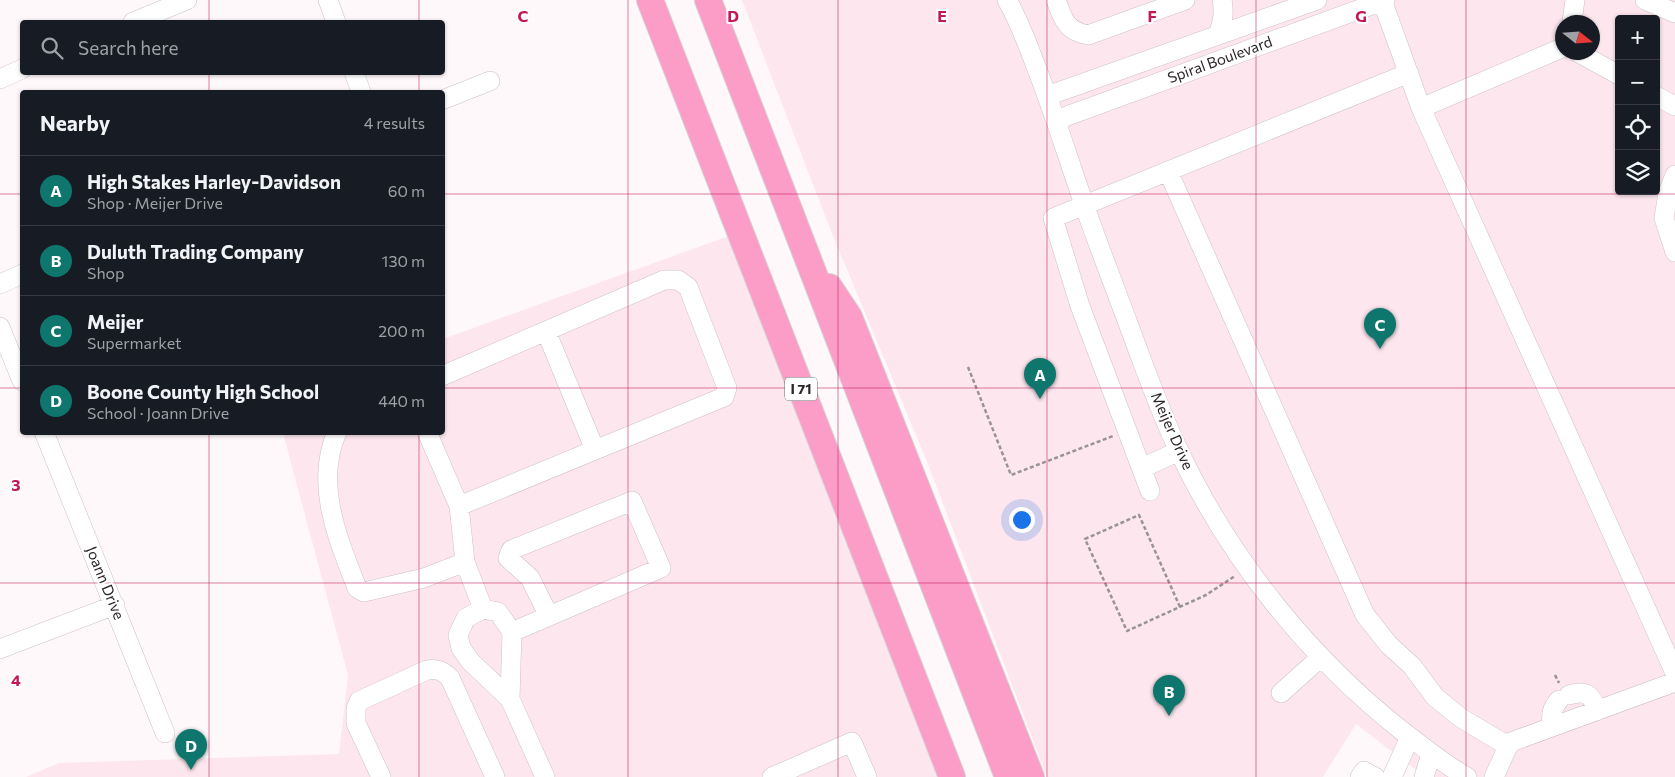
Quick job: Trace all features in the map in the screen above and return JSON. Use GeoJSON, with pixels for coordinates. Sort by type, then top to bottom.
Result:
{"type":"FeatureCollection","features":[{"type":"Feature","properties":{"kind":"highway","name":"I 71"},"geometry":{"type":"LineString","coordinates":[[650,0],[952,777]]}},
{"type":"Feature","properties":{"kind":"highway"},"geometry":{"type":"LineString","coordinates":[[708,0],[799,240],[1008,777]]}},
{"type":"Feature","properties":{"kind":"highway"},"geometry":{"type":"LineString","coordinates":[[799,240],[849,317],[1032,777]]}},
{"type":"Feature","properties":{"kind":"street"},"geometry":{"type":"LineString","coordinates":[[138,20],[187,0]]}},
{"type":"Feature","properties":{"kind":"street"},"geometry":{"type":"LineString","coordinates":[[328,0],[335,20]]}},
{"type":"Feature","properties":{"kind":"street","name":"Meijer Drive"},"geometry":{"type":"LineString","coordinates":[[1007,0],[1024,34],[1056,120],[1084,206],[1154,393],[1179,451],[1203,496],[1258,583],[1321,657],[1371,705],[1431,754],[1466,777]]}},
{"type":"Feature","properties":{"kind":"street"},"geometry":{"type":"LineString","coordinates":[[1056,0],[1063,20],[1071,29],[1088,35],[1186,0]]}},
{"type":"Feature","properties":{"kind":"street","name":"Spiral Boulevard"},"geometry":{"type":"LineString","coordinates":[[1047,96],[1318,0]]}},
{"type":"Feature","properties":{"kind":"street"},"geometry":{"type":"LineString","coordinates":[[1383,0],[1421,108],[1675,674]]}},
{"type":"Feature","properties":{"kind":"street","name":"Spiral Boulevard"},"geometry":{"type":"LineString","coordinates":[[1056,120],[1383,0]]}},
{"type":"Feature","properties":{"kind":"street"},"geometry":{"type":"LineString","coordinates":[[1573,15],[1575,0]]}},
{"type":"Feature","properties":{"kind":"street"},"geometry":{"type":"LineString","coordinates":[[1645,0],[1675,13]]}},
{"type":"Feature","properties":{"kind":"street"},"geometry":{"type":"LineString","coordinates":[[1223,4],[1233,20],[1244,26]]}},
{"type":"Feature","properties":{"kind":"street"},"geometry":{"type":"LineString","coordinates":[[1218,35],[1222,23],[1223,4]]}},
{"type":"Feature","properties":{"kind":"street"},"geometry":{"type":"LineString","coordinates":[[1421,108],[1555,51]]}},
{"type":"Feature","properties":{"kind":"street"},"geometry":{"type":"LineString","coordinates":[[1591,60],[1615,74]]}},
{"type":"Feature","properties":{"kind":"street"},"geometry":{"type":"LineString","coordinates":[[0,79],[20,70]]}},
{"type":"Feature","properties":{"kind":"street"},"geometry":{"type":"LineString","coordinates":[[1150,491],[1080,306],[1053,218],[1409,73]]}},
{"type":"Feature","properties":{"kind":"street"},"geometry":{"type":"LineString","coordinates":[[355,75],[360,90]]}},
{"type":"Feature","properties":{"kind":"street"},"geometry":{"type":"LineString","coordinates":[[445,99],[490,81]]}},
{"type":"Feature","properties":{"kind":"street"},"geometry":{"type":"LineString","coordinates":[[1660,98],[1675,106]]}},
{"type":"Feature","properties":{"kind":"street"},"geometry":{"type":"LineString","coordinates":[[1168,171],[1365,615],[1389,645],[1412,666],[1435,697],[1461,718],[1508,746]]}},
{"type":"Feature","properties":{"kind":"street"},"geometry":{"type":"LineString","coordinates":[[1675,175],[1668,193],[1664,218],[1675,252]]}},
{"type":"Feature","properties":{"kind":"street"},"geometry":{"type":"LineString","coordinates":[[0,284],[20,275]]}},
{"type":"Feature","properties":{"kind":"street"},"geometry":{"type":"LineString","coordinates":[[445,375],[664,280],[678,280],[688,287],[727,388],[724,397],[459,506]]}},
{"type":"Feature","properties":{"kind":"street"},"geometry":{"type":"LineString","coordinates":[[0,327],[20,376]]}},
{"type":"Feature","properties":{"kind":"street"},"geometry":{"type":"LineString","coordinates":[[546,331],[595,450]]}},
{"type":"Feature","properties":{"kind":"street","name":"Joann Drive"},"geometry":{"type":"LineString","coordinates":[[45,435],[166,733]]}},
{"type":"Feature","properties":{"kind":"street"},"geometry":{"type":"LineString","coordinates":[[336,435],[331,445],[326,483],[337,538],[357,588],[364,592],[424,578],[465,562]]}},
{"type":"Feature","properties":{"kind":"street"},"geometry":{"type":"LineString","coordinates":[[427,435],[459,506],[465,562],[483,610]]}},
{"type":"Feature","properties":{"kind":"street"},"geometry":{"type":"LineString","coordinates":[[1142,468],[1179,451]]}},
{"type":"Feature","properties":{"kind":"street"},"geometry":{"type":"LineString","coordinates":[[512,632],[661,568],[632,501],[511,550],[508,558],[530,578],[549,616]]}},
{"type":"Feature","properties":{"kind":"street"},"geometry":{"type":"LineString","coordinates":[[0,649],[115,605]]}},
{"type":"Feature","properties":{"kind":"street"},"geometry":{"type":"LineString","coordinates":[[510,699],[512,632],[498,612],[483,610],[466,618],[458,635],[461,648],[470,661],[510,699],[545,777]]}},
{"type":"Feature","properties":{"kind":"street"},"geometry":{"type":"LineString","coordinates":[[1281,693],[1321,657]]}},
{"type":"Feature","properties":{"kind":"street"},"geometry":{"type":"LineString","coordinates":[[381,777],[356,723],[356,709],[360,701],[433,669],[445,673],[450,678],[495,777]]}},
{"type":"Feature","properties":{"kind":"street"},"geometry":{"type":"LineString","coordinates":[[1494,777],[1511,742],[1675,682]]}},
{"type":"Feature","properties":{"kind":"street"},"geometry":{"type":"LineString","coordinates":[[1552,727],[1551,713],[1553,707],[1564,698],[1578,693],[1587,694],[1591,697],[1597,711]]}},
{"type":"Feature","properties":{"kind":"street"},"geometry":{"type":"LineString","coordinates":[[1392,777],[1410,737]]}},
{"type":"Feature","properties":{"kind":"street"},"geometry":{"type":"LineString","coordinates":[[772,777],[852,742],[867,777]]}},
{"type":"Feature","properties":{"kind":"street"},"geometry":{"type":"LineString","coordinates":[[1424,777],[1431,754]]}},
{"type":"Feature","properties":{"kind":"street"},"geometry":{"type":"LineString","coordinates":[[1360,777],[1364,771],[1375,777]]}},
{"type":"Feature","properties":{"kind":"path"},"geometry":{"type":"LineString","coordinates":[[968,367],[1010,475],[1128,430]]}},
{"type":"Feature","properties":{"kind":"path"},"geometry":{"type":"LineString","coordinates":[[1180,607],[1139,515],[1085,540],[1127,631],[1180,607],[1206,595],[1236,575]]}},
{"type":"Feature","properties":{"kind":"shaded area"},"geometry":{"type":"Polygon","coordinates":[[[742,0],[1675,0],[1675,777],[1425,777],[1356,724],[1323,777],[1047,777],[928,464],[831,231],[742,0]]]}},
{"type":"Feature","properties":{"kind":"shaded area"},"geometry":{"type":"Polygon","coordinates":[[[740,232],[952,777],[26,777],[59,763],[339,754],[348,675],[284,435],[445,435],[445,338],[740,232]]]}},
{"type":"Feature","properties":{"kind":"place","name":"Meijer"},"geometry":{"type":"Point","coordinates":[1380,349]}},
{"type":"Feature","properties":{"kind":"place","name":"High Stakes Harley-Davidson"},"geometry":{"type":"Point","coordinates":[1040,399]}},
{"type":"Feature","properties":{"kind":"place","name":"Duluth Trading Company"},"geometry":{"type":"Point","coordinates":[1169,716]}},
{"type":"Feature","properties":{"kind":"place","name":"Boone County High School"},"geometry":{"type":"Point","coordinates":[191,770]}}]}
